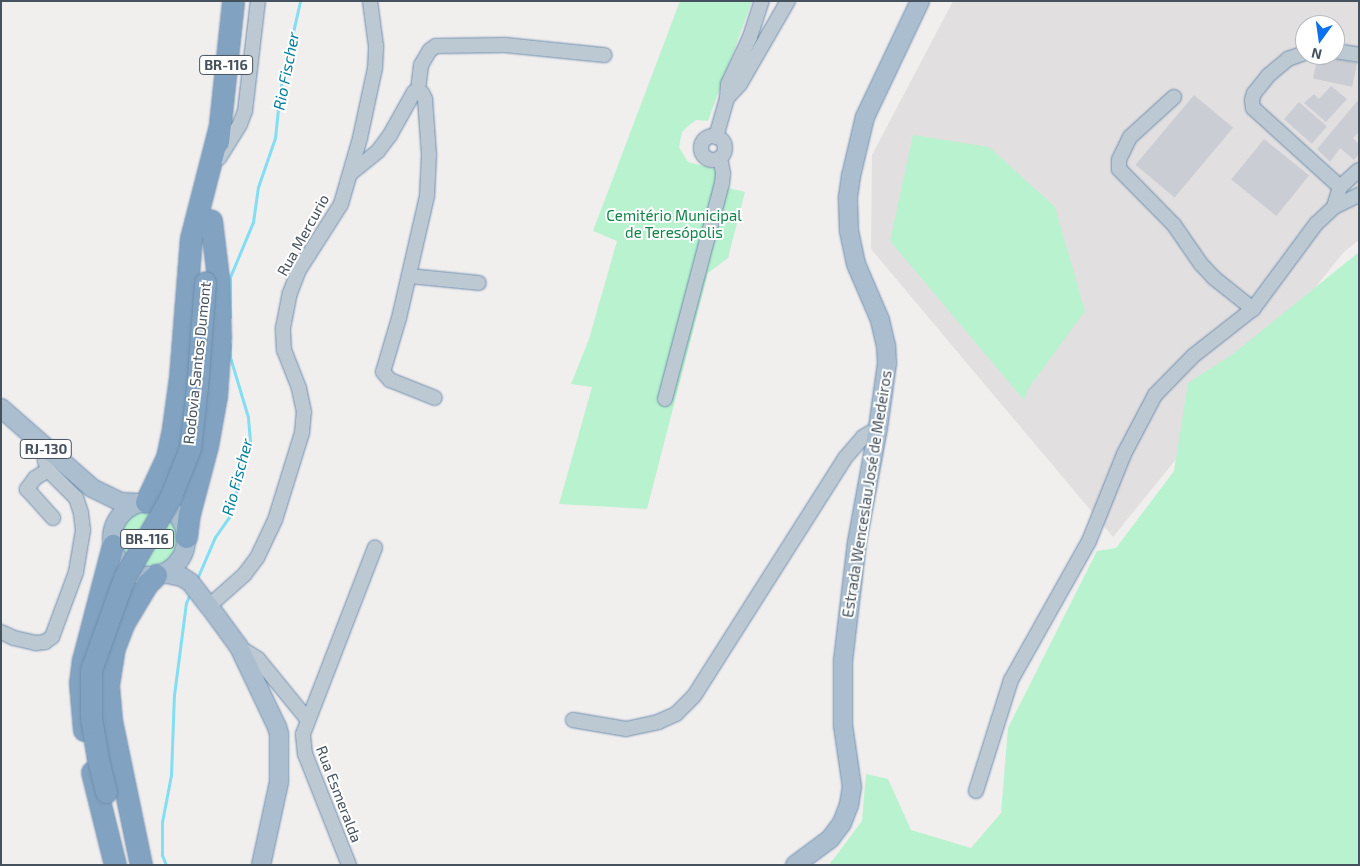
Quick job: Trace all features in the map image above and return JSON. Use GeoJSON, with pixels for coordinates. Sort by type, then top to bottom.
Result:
{"type":"FeatureCollection","features":[{"type":"Feature","properties":{"kind":"highway","name":"Rodovia Santos Dumont"},"geometry":{"type":"LineString","coordinates":[[124,865],[98,759],[91,718],[91,670],[124,578],[170,498],[190,448],[219,129],[233,1]]}},
{"type":"Feature","properties":{"kind":"highway"},"geometry":{"type":"LineString","coordinates":[[142,502],[167,457],[173,428],[180,377],[191,238],[219,129]]}},
{"type":"Feature","properties":{"kind":"highway"},"geometry":{"type":"LineString","coordinates":[[186,543],[189,514],[207,446],[216,396],[220,337],[218,278],[211,220]]}},
{"type":"Feature","properties":{"kind":"highway"},"geometry":{"type":"LineString","coordinates":[[113,537],[109,566],[87,637],[80,683],[85,739],[115,865]]}},
{"type":"Feature","properties":{"kind":"highway"},"geometry":{"type":"LineString","coordinates":[[141,865],[111,720],[108,685],[114,648],[123,624],[143,590],[159,574]]}},
{"type":"Feature","properties":{"kind":"main road","name":"Estrada Wenceslau José de Medeiros"},"geometry":{"type":"LineString","coordinates":[[795,865],[830,839],[842,823],[850,805],[852,787],[843,724],[843,661],[857,542],[887,373],[886,346],[880,320],[856,264],[849,231],[848,197],[865,117],[920,1]]}},
{"type":"Feature","properties":{"kind":"main road","name":"RJ-130"},"geometry":{"type":"LineString","coordinates":[[1,408],[92,488],[121,502],[159,502],[173,510],[182,522],[186,543]]}},
{"type":"Feature","properties":{"kind":"main road","name":"RJ-130"},"geometry":{"type":"LineString","coordinates":[[92,488],[113,537],[122,564],[141,575],[159,574]]}},
{"type":"Feature","properties":{"kind":"main road"},"geometry":{"type":"LineString","coordinates":[[113,537],[120,514],[131,506],[142,502]]}},
{"type":"Feature","properties":{"kind":"main road"},"geometry":{"type":"LineString","coordinates":[[186,543],[198,592]]}},
{"type":"Feature","properties":{"kind":"main road"},"geometry":{"type":"LineString","coordinates":[[159,574],[180,560],[186,543]]}},
{"type":"Feature","properties":{"kind":"main road"},"geometry":{"type":"LineString","coordinates":[[159,574],[182,577],[198,592],[239,647],[264,695],[279,734],[279,782],[261,865]]}},
{"type":"Feature","properties":{"kind":"street"},"geometry":{"type":"LineString","coordinates":[[216,163],[240,124],[245,111],[258,1]]}},
{"type":"Feature","properties":{"kind":"street","name":"Rua Mercurio"},"geometry":{"type":"LineString","coordinates":[[198,592],[244,575],[257,558],[275,520],[302,433],[304,412],[299,388],[284,350],[283,328],[290,293],[299,270],[341,204],[351,173],[375,68],[376,46],[370,1]]}},
{"type":"Feature","properties":{"kind":"street"},"geometry":{"type":"LineString","coordinates":[[666,399],[722,183],[723,174],[720,158],[724,153],[725,146],[722,140],[716,137],[727,98],[728,84],[750,37],[762,1]]}},
{"type":"Feature","properties":{"kind":"street"},"geometry":{"type":"LineString","coordinates":[[727,98],[740,84],[788,1]]}},
{"type":"Feature","properties":{"kind":"street"},"geometry":{"type":"LineString","coordinates":[[351,173],[378,151],[390,135],[411,96],[418,90],[421,65],[430,50],[436,46],[505,45],[604,55]]}},
{"type":"Feature","properties":{"kind":"street"},"geometry":{"type":"LineString","coordinates":[[1345,53],[1359,56]]}},
{"type":"Feature","properties":{"kind":"street"},"geometry":{"type":"LineString","coordinates":[[1295,57],[1288,59],[1268,76],[1254,93],[1252,100],[1253,108],[1340,187]]}},
{"type":"Feature","properties":{"kind":"street"},"geometry":{"type":"LineString","coordinates":[[418,90],[425,99],[429,178],[409,276],[383,372],[390,380],[435,398]]}},
{"type":"Feature","properties":{"kind":"street"},"geometry":{"type":"LineString","coordinates":[[1174,97],[1130,137],[1122,151],[1119,169],[1174,225],[1201,264],[1214,278],[1253,309]]}},
{"type":"Feature","properties":{"kind":"street"},"geometry":{"type":"LineString","coordinates":[[1334,207],[1340,187],[1359,170]]}},
{"type":"Feature","properties":{"kind":"street"},"geometry":{"type":"LineString","coordinates":[[976,791],[1011,680],[1089,541],[1124,454],[1154,394],[1193,356],[1253,309],[1316,224],[1334,207],[1359,195]]}},
{"type":"Feature","properties":{"kind":"street"},"geometry":{"type":"LineString","coordinates":[[409,276],[479,283]]}},
{"type":"Feature","properties":{"kind":"street"},"geometry":{"type":"LineString","coordinates":[[573,720],[626,729],[658,722],[676,714],[694,696],[845,458],[863,437],[878,428]]}},
{"type":"Feature","properties":{"kind":"street"},"geometry":{"type":"LineString","coordinates":[[1,632],[14,638],[36,643],[45,642],[52,637],[76,572],[83,530],[81,514],[76,498],[48,470],[45,461],[45,448]]}},
{"type":"Feature","properties":{"kind":"street"},"geometry":{"type":"LineString","coordinates":[[48,470],[35,478],[27,489],[53,518]]}},
{"type":"Feature","properties":{"kind":"street"},"geometry":{"type":"LineString","coordinates":[[239,647],[258,659],[308,720],[375,547]]}},
{"type":"Feature","properties":{"kind":"street","name":"Rua Esmeralda"},"geometry":{"type":"LineString","coordinates":[[308,720],[303,734],[305,754],[349,865]]}},
{"type":"Feature","properties":{"kind":"shaded area"},"geometry":{"type":"Polygon","coordinates":[[[953,1],[1359,1],[1359,240],[1344,252],[1113,537],[871,249],[872,155],[953,1]]]}},
{"type":"Feature","properties":{"kind":"green space","name":"Cemitério Municipal de Teresópolis"},"geometry":{"type":"Polygon","coordinates":[[[680,1],[752,1],[708,121],[696,120],[687,127],[682,132],[679,147],[688,162],[723,171],[720,186],[745,192],[728,258],[708,273],[647,509],[559,504],[592,387],[571,384],[589,339],[617,241],[593,231],[680,1]]]}},
{"type":"Feature","properties":{"kind":"green space"},"geometry":{"type":"Polygon","coordinates":[[[913,135],[989,147],[1055,207],[1085,311],[1028,389],[1024,400],[890,241],[913,135]]]}},
{"type":"Feature","properties":{"kind":"green space"},"geometry":{"type":"Polygon","coordinates":[[[1359,252],[1359,865],[829,865],[862,821],[866,774],[888,779],[911,830],[971,848],[1001,813],[1008,728],[1097,551],[1116,548],[1174,471],[1188,383],[1233,354],[1359,252]]]}},
{"type":"Feature","properties":{"kind":"green space"},"geometry":{"type":"Polygon","coordinates":[[[152,507],[128,559],[122,550],[120,541],[122,526],[133,512],[152,507]]]}},
{"type":"Feature","properties":{"kind":"green space"},"geometry":{"type":"Polygon","coordinates":[[[170,514],[177,526],[179,538],[174,555],[165,563],[155,567],[141,565],[170,514]]]}},
{"type":"Feature","properties":{"kind":"building"},"geometry":{"type":"Polygon","coordinates":[[[1345,61],[1357,63],[1352,87],[1313,78],[1316,65],[1345,65],[1345,61]]]}},
{"type":"Feature","properties":{"kind":"building"},"geometry":{"type":"Polygon","coordinates":[[[1331,86],[1347,99],[1326,122],[1304,103],[1314,94],[1319,99],[1331,86]]]}},
{"type":"Feature","properties":{"kind":"building"},"geometry":{"type":"Polygon","coordinates":[[[1194,95],[1233,128],[1175,197],[1136,165],[1194,95]]]}},
{"type":"Feature","properties":{"kind":"building"},"geometry":{"type":"Polygon","coordinates":[[[1359,99],[1359,132],[1353,138],[1359,144],[1359,154],[1354,160],[1340,148],[1330,162],[1317,149],[1359,99]]]}},
{"type":"Feature","properties":{"kind":"building"},"geometry":{"type":"Polygon","coordinates":[[[1299,102],[1327,126],[1312,144],[1284,119],[1299,102]]]}},
{"type":"Feature","properties":{"kind":"building"},"geometry":{"type":"Polygon","coordinates":[[[1264,139],[1309,176],[1276,216],[1231,179],[1264,139]]]}},
{"type":"Feature","properties":{"kind":"waterway","name":"Rio Fischer"},"geometry":{"type":"LineString","coordinates":[[230,317],[230,277],[253,222],[258,187],[275,138],[280,90],[300,1]]}},
{"type":"Feature","properties":{"kind":"waterway","name":"Rio Fischer"},"geometry":{"type":"LineString","coordinates":[[196,581],[215,537],[229,517],[250,441],[248,417],[230,357],[230,344]]}},
{"type":"Feature","properties":{"kind":"waterway","name":"Rio Fischer"},"geometry":{"type":"LineString","coordinates":[[166,865],[162,855],[162,822],[171,775],[174,695],[186,603],[191,591]]}}]}
